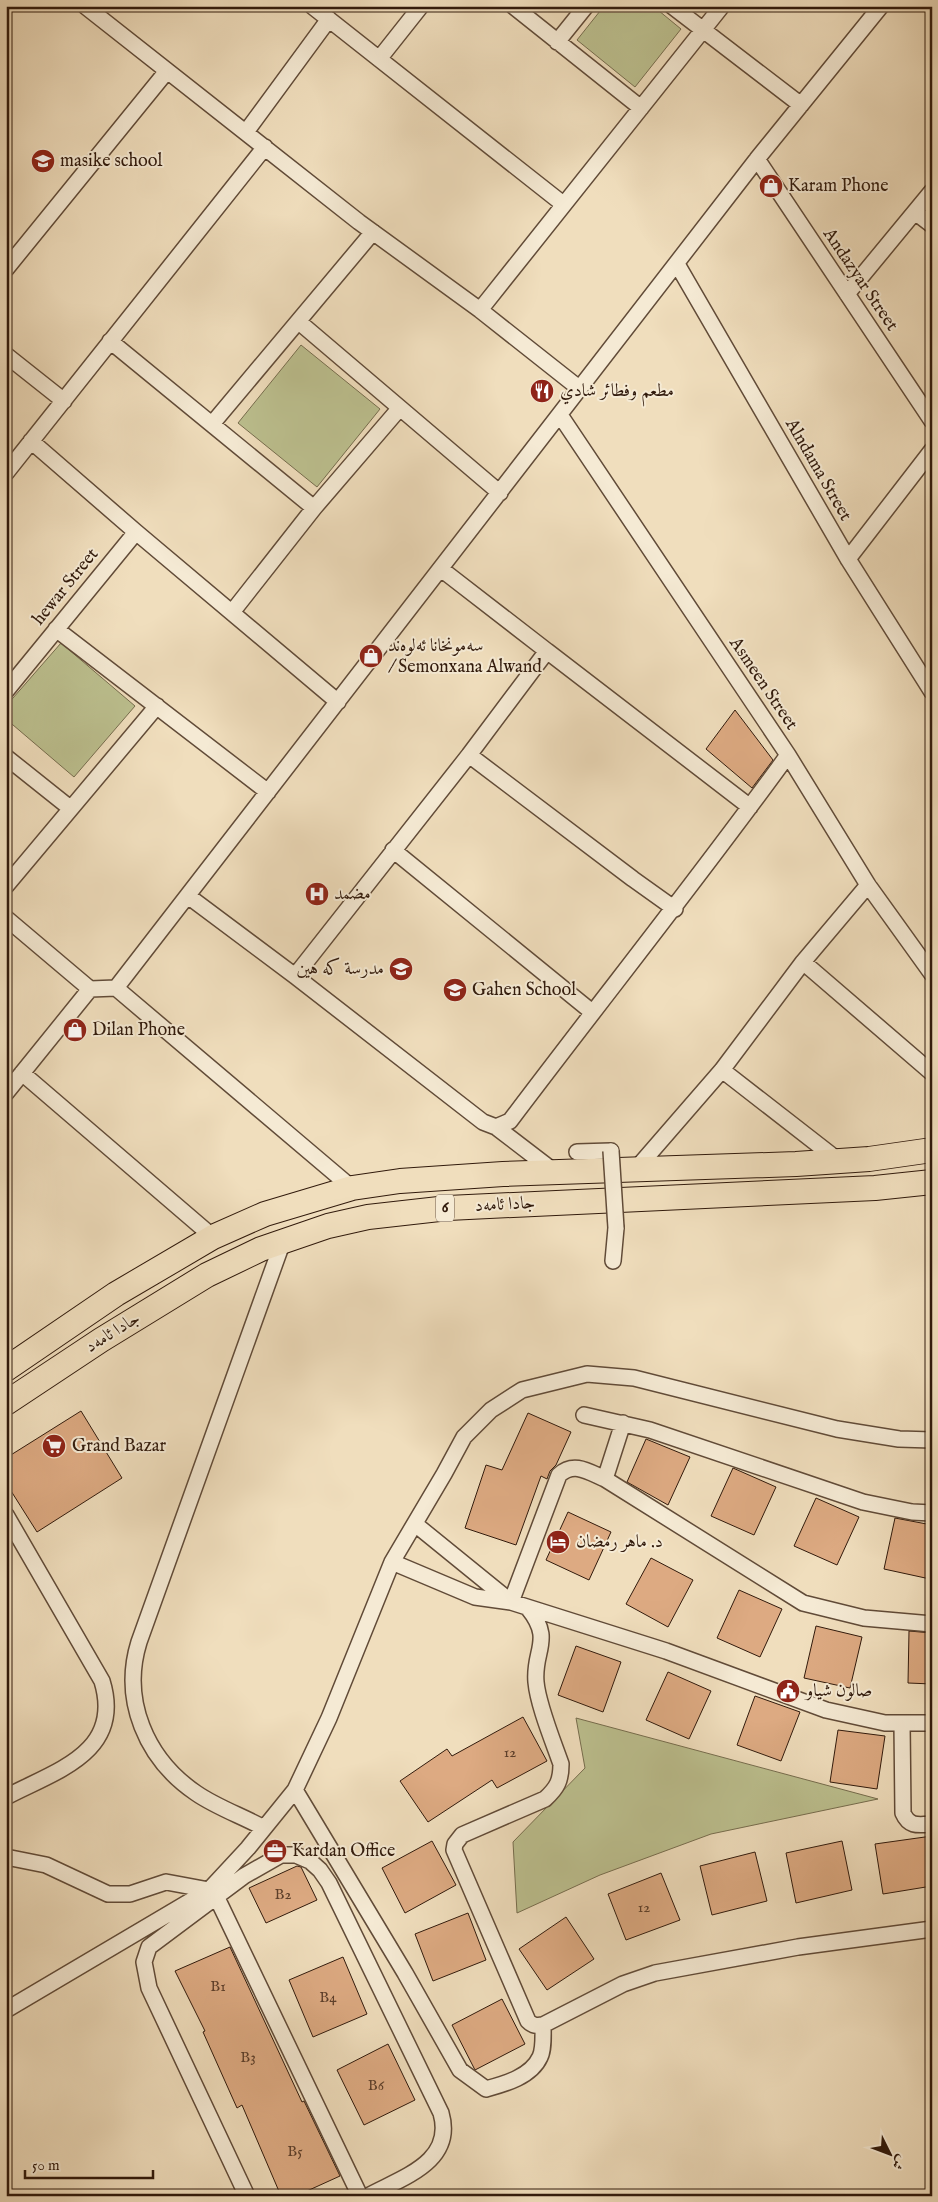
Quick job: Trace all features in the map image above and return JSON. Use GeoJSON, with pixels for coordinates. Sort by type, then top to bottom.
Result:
{"type":"FeatureCollection","features":[{"type":"Feature","properties":{"kind":"main road","name":"جادا ئامەد"},"geometry":{"type":"LineString","coordinates":[[6,1369],[116,1294],[213,1237],[265,1214],[352,1188],[435,1178],[503,1174],[839,1161],[869,1159],[932,1150]]}},
{"type":"Feature","properties":{"kind":"main road","name":"جادا ئامەد"},"geometry":{"type":"LineString","coordinates":[[6,1402],[195,1282],[234,1261],[283,1241],[328,1226],[408,1211],[875,1188],[932,1182]]}},
{"type":"Feature","properties":{"kind":"street"},"geometry":{"type":"LineString","coordinates":[[85,6],[373,232],[480,310],[580,389]]}},
{"type":"Feature","properties":{"kind":"street"},"geometry":{"type":"LineString","coordinates":[[312,6],[563,204]]}},
{"type":"Feature","properties":{"kind":"street"},"geometry":{"type":"LineString","coordinates":[[379,59],[421,6]]}},
{"type":"Feature","properties":{"kind":"street"},"geometry":{"type":"LineString","coordinates":[[513,6],[640,108]]}},
{"type":"Feature","properties":{"kind":"street"},"geometry":{"type":"LineString","coordinates":[[557,42],[586,6]]}},
{"type":"Feature","properties":{"kind":"street"},"geometry":{"type":"LineString","coordinates":[[672,6],[702,31],[801,105]]}},
{"type":"Feature","properties":{"kind":"street"},"geometry":{"type":"LineString","coordinates":[[480,310],[722,6]]}},
{"type":"Feature","properties":{"kind":"street"},"geometry":{"type":"LineString","coordinates":[[116,988],[757,159],[880,6]]}},
{"type":"Feature","properties":{"kind":"street"},"geometry":{"type":"LineString","coordinates":[[246,132],[329,20]]}},
{"type":"Feature","properties":{"kind":"street"},"geometry":{"type":"LineString","coordinates":[[6,269],[167,71]]}},
{"type":"Feature","properties":{"kind":"street"},"geometry":{"type":"LineString","coordinates":[[6,473],[265,147]]}},
{"type":"Feature","properties":{"kind":"street","name":"Andazyar Street"},"geometry":{"type":"LineString","coordinates":[[757,159],[932,421]]}},
{"type":"Feature","properties":{"kind":"street"},"geometry":{"type":"LineString","coordinates":[[847,294],[932,191]]}},
{"type":"Feature","properties":{"kind":"street"},"geometry":{"type":"LineString","coordinates":[[915,212],[932,225]]}},
{"type":"Feature","properties":{"kind":"street"},"geometry":{"type":"LineString","coordinates":[[212,424],[373,232]]}},
{"type":"Feature","properties":{"kind":"street","name":"Alndama Street"},"geometry":{"type":"LineString","coordinates":[[677,264],[848,559],[932,692]]}},
{"type":"Feature","properties":{"kind":"street"},"geometry":{"type":"LineString","coordinates":[[298,322],[500,493]]}},
{"type":"Feature","properties":{"kind":"street"},"geometry":{"type":"LineString","coordinates":[[110,341],[314,508]]}},
{"type":"Feature","properties":{"kind":"street"},"geometry":{"type":"LineString","coordinates":[[6,355],[64,401]]}},
{"type":"Feature","properties":{"kind":"street"},"geometry":{"type":"LineString","coordinates":[[233,611],[314,508],[399,409]]}},
{"type":"Feature","properties":{"kind":"street","name":"Asmeen Street"},"geometry":{"type":"LineString","coordinates":[[560,415],[788,755],[868,885],[932,974]]}},
{"type":"Feature","properties":{"kind":"street"},"geometry":{"type":"LineString","coordinates":[[31,440],[136,532],[233,611],[338,702]]}},
{"type":"Feature","properties":{"kind":"street"},"geometry":{"type":"LineString","coordinates":[[848,559],[932,450]]}},
{"type":"Feature","properties":{"kind":"street","name":"hewar Street"},"geometry":{"type":"LineString","coordinates":[[6,691],[136,532]]}},
{"type":"Feature","properties":{"kind":"street"},"geometry":{"type":"LineString","coordinates":[[441,569],[750,807]]}},
{"type":"Feature","properties":{"kind":"street"},"geometry":{"type":"LineString","coordinates":[[56,629],[268,792]]}},
{"type":"Feature","properties":{"kind":"street"},"geometry":{"type":"LineString","coordinates":[[295,976],[469,755],[547,651]]}},
{"type":"Feature","properties":{"kind":"street"},"geometry":{"type":"LineString","coordinates":[[6,886],[157,706]]}},
{"type":"Feature","properties":{"kind":"street"},"geometry":{"type":"LineString","coordinates":[[469,755],[633,880],[675,908]]}},
{"type":"Feature","properties":{"kind":"street"},"geometry":{"type":"LineString","coordinates":[[496,1127],[510,1121],[592,1012],[675,908],[788,755]]}},
{"type":"Feature","properties":{"kind":"street"},"geometry":{"type":"LineString","coordinates":[[6,758],[70,808]]}},
{"type":"Feature","properties":{"kind":"street"},"geometry":{"type":"LineString","coordinates":[[393,850],[592,1012]]}},
{"type":"Feature","properties":{"kind":"street"},"geometry":{"type":"LineString","coordinates":[[637,1168],[722,1070],[803,962],[868,885]]}},
{"type":"Feature","properties":{"kind":"street"},"geometry":{"type":"LineString","coordinates":[[188,896],[295,976],[483,1122],[496,1127],[556,1173]]}},
{"type":"Feature","properties":{"kind":"street"},"geometry":{"type":"LineString","coordinates":[[6,918],[90,989],[116,988],[352,1188]]}},
{"type":"Feature","properties":{"kind":"street"},"geometry":{"type":"LineString","coordinates":[[803,962],[932,1073]]}},
{"type":"Feature","properties":{"kind":"street"},"geometry":{"type":"LineString","coordinates":[[7,1091],[90,989]]}},
{"type":"Feature","properties":{"kind":"street"},"geometry":{"type":"LineString","coordinates":[[722,1070],[839,1161]]}},
{"type":"Feature","properties":{"kind":"street"},"geometry":{"type":"LineString","coordinates":[[22,1073],[213,1237]]}},
{"type":"Feature","properties":{"kind":"street"},"geometry":{"type":"LineString","coordinates":[[577,1152],[611,1151],[616,1228],[613,1261]]}},
{"type":"Feature","properties":{"kind":"street"},"geometry":{"type":"LineString","coordinates":[[264,1828],[197,1794],[167,1769],[152,1746],[140,1721],[134,1701],[132,1681],[139,1642],[283,1241]]}},
{"type":"Feature","properties":{"kind":"street"},"geometry":{"type":"LineString","coordinates":[[247,2196],[149,1988],[144,1962],[148,1947],[213,1894],[295,1790],[329,1718],[392,1562],[464,1436],[491,1410],[522,1390],[587,1374],[634,1378],[837,1430],[899,1439],[932,1440]]}},
{"type":"Feature","properties":{"kind":"street"},"geometry":{"type":"LineString","coordinates":[[584,1415],[650,1430],[863,1502],[912,1512],[932,1513]]}},
{"type":"Feature","properties":{"kind":"street"},"geometry":{"type":"LineString","coordinates":[[605,1479],[623,1424]]}},
{"type":"Feature","properties":{"kind":"street"},"geometry":{"type":"LineString","coordinates":[[511,1602],[559,1475],[565,1470],[578,1467],[605,1479],[803,1603],[864,1618],[932,1624]]}},
{"type":"Feature","properties":{"kind":"street"},"geometry":{"type":"LineString","coordinates":[[6,1515],[102,1681],[107,1697],[106,1714],[101,1731],[92,1746],[80,1758],[66,1768],[7,1794]]}},
{"type":"Feature","properties":{"kind":"street"},"geometry":{"type":"LineString","coordinates":[[414,1524],[511,1602]]}},
{"type":"Feature","properties":{"kind":"street"},"geometry":{"type":"LineString","coordinates":[[392,1562],[475,1597],[511,1602],[666,1651],[826,1710],[865,1720],[902,1724],[932,1723]]}},
{"type":"Feature","properties":{"kind":"street"},"geometry":{"type":"LineString","coordinates":[[528,1608],[539,1624],[542,1636],[536,1668],[536,1683],[560,1764],[561,1778],[556,1789],[545,1799],[462,1835],[455,1844],[454,1850],[528,2021],[537,2026],[543,2025],[623,1984],[655,1973],[798,1947],[932,1929]]}},
{"type":"Feature","properties":{"kind":"street"},"geometry":{"type":"LineString","coordinates":[[902,1724],[903,1813],[909,1823],[915,1826],[932,1824]]}},
{"type":"Feature","properties":{"kind":"street"},"geometry":{"type":"LineString","coordinates":[[295,1790],[405,1973],[460,2070],[486,2089],[507,2083],[531,2070],[540,2056],[543,2025]]}},
{"type":"Feature","properties":{"kind":"street"},"geometry":{"type":"LineString","coordinates":[[6,2010],[281,1855],[296,1856],[310,1861],[320,1870],[329,1883],[441,2113],[445,2125],[444,2138],[440,2149],[432,2159],[368,2196]]}},
{"type":"Feature","properties":{"kind":"street"},"geometry":{"type":"LineString","coordinates":[[6,1857],[46,1864],[108,1894],[130,1894],[166,1882],[213,1894],[360,2196]]}},
{"type":"Feature","properties":{"kind":"green space"},"geometry":{"type":"Polygon","coordinates":[[[604,6],[653,6],[681,29],[635,87],[577,40],[604,6]]]}},
{"type":"Feature","properties":{"kind":"green space"},"geometry":{"type":"Polygon","coordinates":[[[301,345],[380,409],[317,487],[238,423],[301,345]]]}},
{"type":"Feature","properties":{"kind":"green space"},"geometry":{"type":"Polygon","coordinates":[[[61,643],[135,706],[74,777],[6,719],[6,706],[61,643]]]}},
{"type":"Feature","properties":{"kind":"green space"},"geometry":{"type":"Polygon","coordinates":[[[576,1718],[878,1799],[711,1834],[600,1875],[517,1913],[513,1842],[585,1768],[576,1718]]]}},
{"type":"Feature","properties":{"kind":"building"},"geometry":{"type":"Polygon","coordinates":[[[735,710],[773,760],[752,788],[706,749],[735,710]]]}},
{"type":"Feature","properties":{"kind":"building"},"geometry":{"type":"Polygon","coordinates":[[[81,1411],[122,1478],[37,1532],[6,1483],[6,1458],[81,1411]]]}},
{"type":"Feature","properties":{"kind":"building"},"geometry":{"type":"Polygon","coordinates":[[[528,1413],[571,1432],[556,1465],[550,1471],[547,1479],[541,1476],[516,1545],[465,1528],[486,1465],[502,1470],[528,1413]]]}},
{"type":"Feature","properties":{"kind":"building"},"geometry":{"type":"Polygon","coordinates":[[[646,1439],[690,1457],[668,1505],[627,1482],[646,1439]]]}},
{"type":"Feature","properties":{"kind":"building"},"geometry":{"type":"Polygon","coordinates":[[[733,1468],[776,1487],[754,1535],[711,1516],[733,1468]]]}},
{"type":"Feature","properties":{"kind":"building"},"geometry":{"type":"Polygon","coordinates":[[[816,1498],[859,1517],[837,1565],[794,1546],[816,1498]]]}},
{"type":"Feature","properties":{"kind":"building"},"geometry":{"type":"Polygon","coordinates":[[[568,1512],[611,1532],[589,1580],[546,1560],[568,1512]]]}},
{"type":"Feature","properties":{"kind":"building"},"geometry":{"type":"Polygon","coordinates":[[[895,1518],[932,1525],[930,1579],[884,1569],[895,1518]]]}},
{"type":"Feature","properties":{"kind":"building"},"geometry":{"type":"Polygon","coordinates":[[[651,1558],[693,1580],[668,1627],[626,1604],[651,1558]]]}},
{"type":"Feature","properties":{"kind":"building"},"geometry":{"type":"Polygon","coordinates":[[[739,1590],[782,1609],[760,1657],[717,1638],[739,1590]]]}},
{"type":"Feature","properties":{"kind":"building"},"geometry":{"type":"Polygon","coordinates":[[[816,1626],[862,1637],[850,1688],[804,1678],[816,1626]]]}},
{"type":"Feature","properties":{"kind":"building"},"geometry":{"type":"Polygon","coordinates":[[[909,1631],[932,1633],[932,1684],[908,1683],[909,1631]]]}},
{"type":"Feature","properties":{"kind":"building"},"geometry":{"type":"Polygon","coordinates":[[[576,1646],[621,1662],[603,1712],[558,1695],[576,1646]]]}},
{"type":"Feature","properties":{"kind":"building"},"geometry":{"type":"Polygon","coordinates":[[[668,1672],[711,1691],[689,1739],[646,1720],[668,1672]]]}},
{"type":"Feature","properties":{"kind":"building"},"geometry":{"type":"Polygon","coordinates":[[[755,1696],[800,1712],[781,1761],[737,1745],[755,1696]]]}},
{"type":"Feature","properties":{"kind":"building"},"geometry":{"type":"Polygon","coordinates":[[[523,1717],[547,1761],[497,1788],[492,1780],[428,1822],[400,1781],[447,1749],[452,1756],[523,1717]]]}},
{"type":"Feature","properties":{"kind":"building"},"geometry":{"type":"Polygon","coordinates":[[[838,1730],[885,1736],[877,1789],[830,1782],[838,1730]]]}},
{"type":"Feature","properties":{"kind":"building"},"geometry":{"type":"Polygon","coordinates":[[[932,1836],[932,1886],[883,1894],[875,1844],[932,1836]]]}},
{"type":"Feature","properties":{"kind":"building"},"geometry":{"type":"Polygon","coordinates":[[[432,1841],[456,1885],[405,1913],[382,1868],[432,1841]]]}},
{"type":"Feature","properties":{"kind":"building"},"geometry":{"type":"Polygon","coordinates":[[[842,1841],[852,1890],[796,1903],[786,1853],[842,1841]]]}},
{"type":"Feature","properties":{"kind":"building"},"geometry":{"type":"Polygon","coordinates":[[[755,1852],[767,1901],[712,1915],[700,1866],[755,1852]]]}},
{"type":"Feature","properties":{"kind":"building"},"geometry":{"type":"Polygon","coordinates":[[[297,1866],[301,1867],[317,1900],[266,1923],[249,1888],[297,1866]]]}},
{"type":"Feature","properties":{"kind":"building"},"geometry":{"type":"Polygon","coordinates":[[[661,1873],[680,1920],[626,1940],[608,1894],[661,1873]]]}},
{"type":"Feature","properties":{"kind":"building"},"geometry":{"type":"Polygon","coordinates":[[[468,1913],[486,1960],[433,1981],[415,1934],[468,1913]]]}},
{"type":"Feature","properties":{"kind":"building"},"geometry":{"type":"Polygon","coordinates":[[[566,1917],[594,1959],[547,1990],[519,1949],[566,1917]]]}},
{"type":"Feature","properties":{"kind":"building"},"geometry":{"type":"Polygon","coordinates":[[[230,1947],[302,2102],[304,2101],[340,2176],[296,2196],[281,2196],[242,2105],[237,2108],[203,2032],[205,2031],[175,1971],[230,1947]]]}},
{"type":"Feature","properties":{"kind":"building"},"geometry":{"type":"Polygon","coordinates":[[[343,1957],[367,2014],[313,2037],[289,1980],[343,1957]]]}},
{"type":"Feature","properties":{"kind":"building"},"geometry":{"type":"Polygon","coordinates":[[[502,1999],[525,2044],[475,2070],[452,2025],[502,1999]]]}},
{"type":"Feature","properties":{"kind":"building"},"geometry":{"type":"Polygon","coordinates":[[[388,2044],[415,2100],[364,2125],[337,2070],[388,2044]]]}},
{"type":"Feature","properties":{"kind":"place","name":"masike school"},"geometry":{"type":"Point","coordinates":[43,161]}},
{"type":"Feature","properties":{"kind":"place","name":"Karam Phone"},"geometry":{"type":"Point","coordinates":[771,186]}},
{"type":"Feature","properties":{"kind":"place","name":"مطعم وفطائر شادي"},"geometry":{"type":"Point","coordinates":[542,391]}},
{"type":"Feature","properties":{"kind":"place","name":"سەمونخانا ئەلوەند / Semonxana Alwand"},"geometry":{"type":"Point","coordinates":[371,656]}},
{"type":"Feature","properties":{"kind":"place","name":"مضمد"},"geometry":{"type":"Point","coordinates":[317,894]}},
{"type":"Feature","properties":{"kind":"place","name":"مدرسة كه هين"},"geometry":{"type":"Point","coordinates":[401,969]}},
{"type":"Feature","properties":{"kind":"place","name":"Gahen School"},"geometry":{"type":"Point","coordinates":[455,990]}},
{"type":"Feature","properties":{"kind":"place","name":"Dilan Phone"},"geometry":{"type":"Point","coordinates":[75,1030]}},
{"type":"Feature","properties":{"kind":"place","name":"Grand Bazar"},"geometry":{"type":"Point","coordinates":[54,1446]}},
{"type":"Feature","properties":{"kind":"place","name":"د. ماهر رمضان"},"geometry":{"type":"Point","coordinates":[558,1542]}},
{"type":"Feature","properties":{"kind":"place","name":"صالون شياو"},"geometry":{"type":"Point","coordinates":[788,1691]}},
{"type":"Feature","properties":{"kind":"place","name":"Kardan Office"},"geometry":{"type":"Point","coordinates":[275,1851]}}]}
